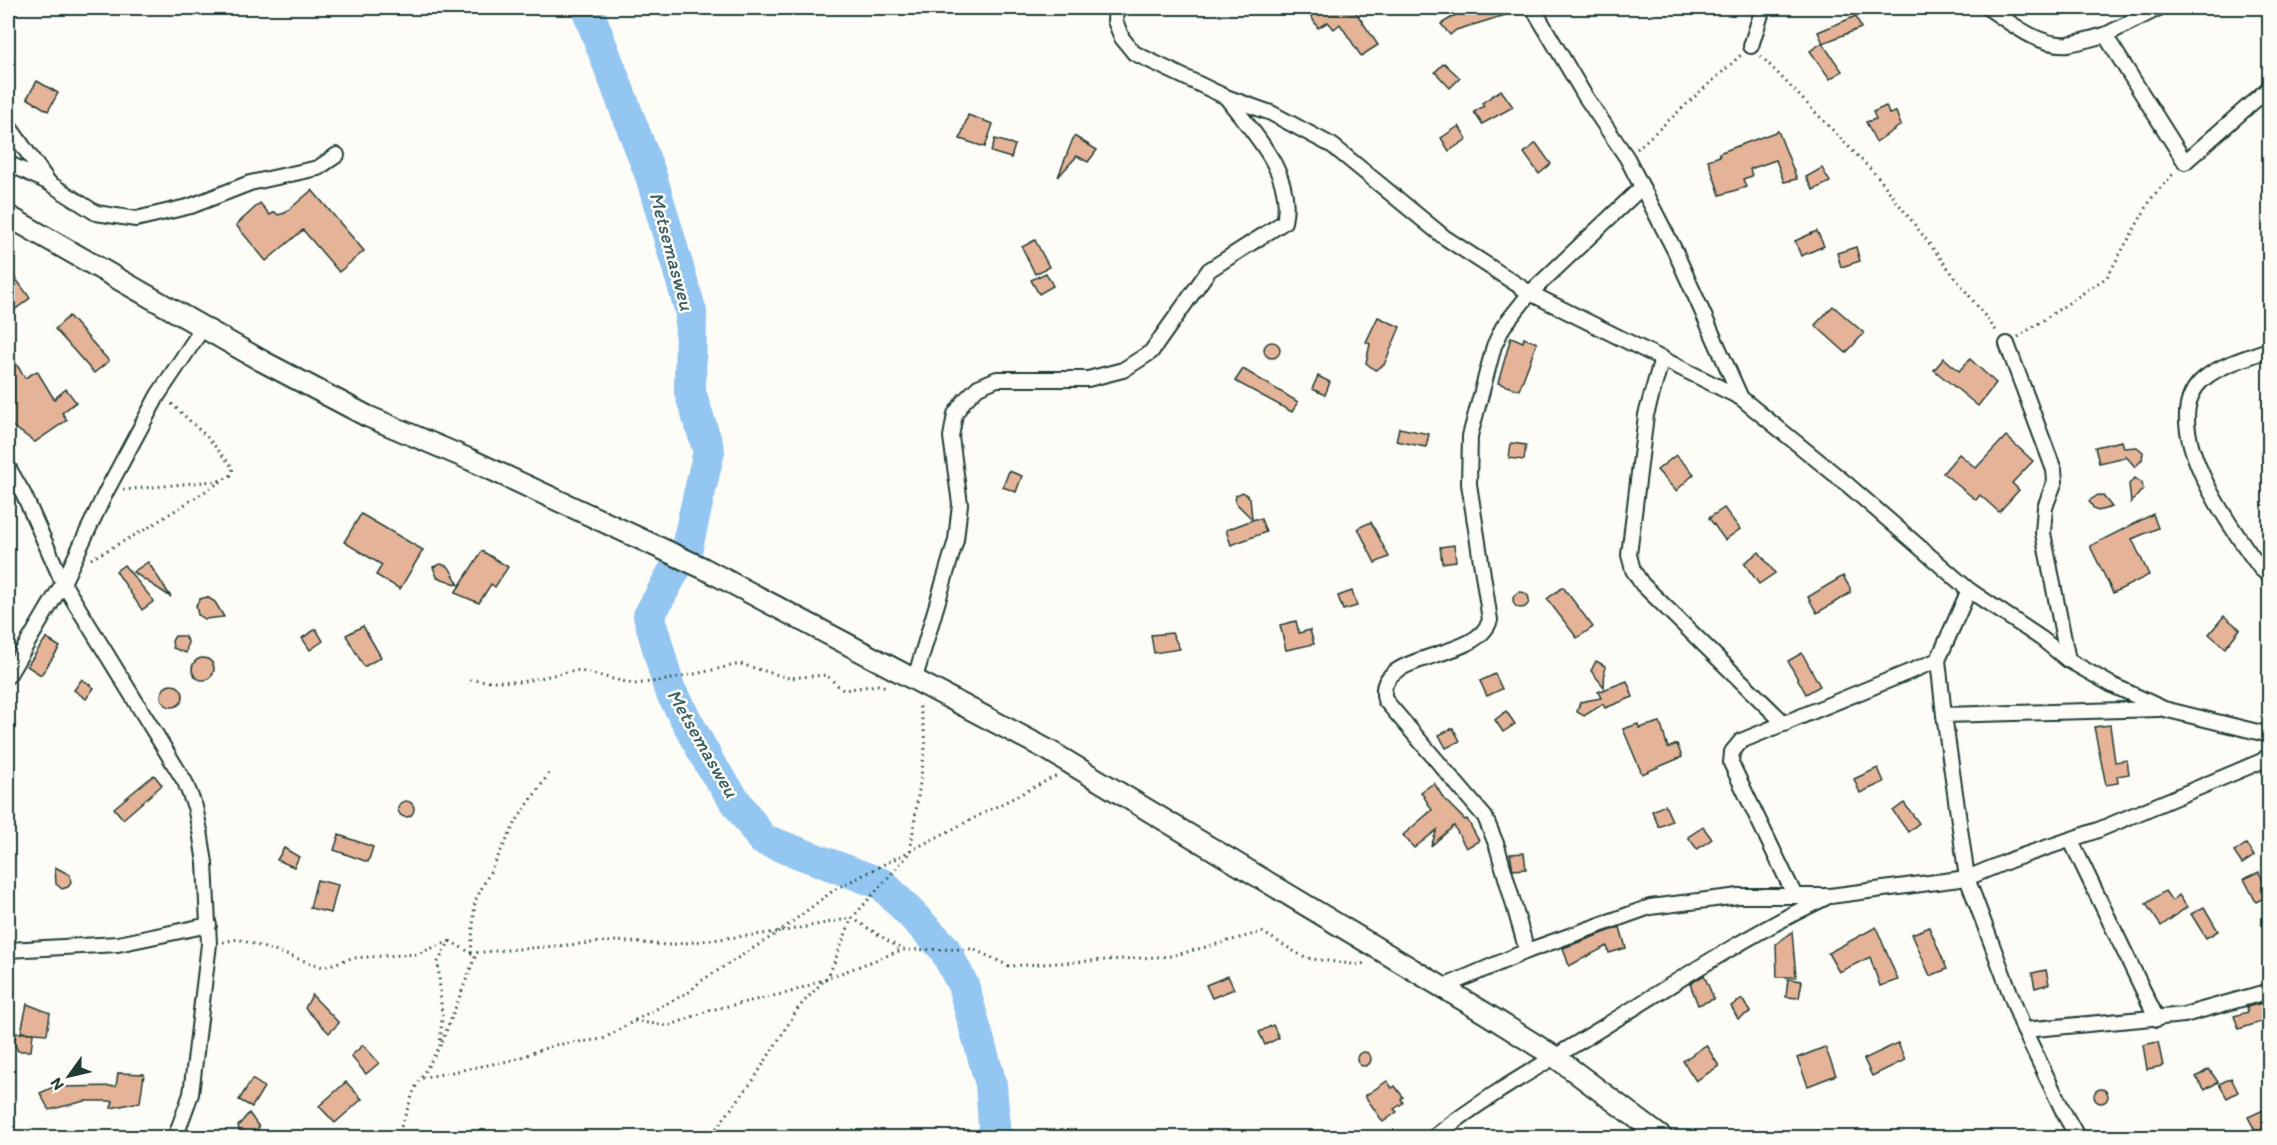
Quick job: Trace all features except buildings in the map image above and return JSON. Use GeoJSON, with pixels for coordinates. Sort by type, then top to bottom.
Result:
{"type":"FeatureCollection","features":[{"type":"Feature","properties":{"kind":"street"},"geometry":{"type":"LineString","coordinates":[[1116,8],[1115,21],[1122,38],[1134,53],[1226,98],[1271,113],[1333,146],[1444,237],[1530,293],[1742,398],[1848,485],[1969,590],[2042,639],[2068,660],[2112,685],[2164,709],[2270,735]]}},
{"type":"Feature","properties":{"kind":"street"},"geometry":{"type":"LineString","coordinates":[[1533,8],[1585,96],[1627,158],[1675,250],[1742,398]]}},
{"type":"Feature","properties":{"kind":"street"},"geometry":{"type":"LineString","coordinates":[[1751,46],[1763,8]]}},
{"type":"Feature","properties":{"kind":"street"},"geometry":{"type":"LineString","coordinates":[[1988,8],[2023,32],[2046,41],[2067,44],[2105,35],[2159,8]]}},
{"type":"Feature","properties":{"kind":"street"},"geometry":{"type":"LineString","coordinates":[[2105,35],[2185,162],[2270,87]]}},
{"type":"Feature","properties":{"kind":"street"},"geometry":{"type":"LineString","coordinates":[[915,678],[956,540],[960,504],[951,437],[955,414],[964,401],[978,387],[997,379],[1088,379],[1123,370],[1150,352],[1209,270],[1284,222],[1287,210],[1283,182],[1269,155],[1226,98]]}},
{"type":"Feature","properties":{"kind":"street"},"geometry":{"type":"LineString","coordinates":[[8,123],[49,183]]}},
{"type":"Feature","properties":{"kind":"street"},"geometry":{"type":"LineString","coordinates":[[8,163],[49,183],[96,213],[136,219],[191,206],[250,183],[318,168],[337,155]]}},
{"type":"Feature","properties":{"kind":"street"},"geometry":{"type":"LineString","coordinates":[[1527,951],[1497,846],[1485,817],[1385,700],[1382,688],[1387,676],[1400,668],[1465,644],[1487,629],[1490,620],[1469,484],[1470,436],[1494,346],[1503,327],[1530,293],[1642,187]]}},
{"type":"Feature","properties":{"kind":"street"},"geometry":{"type":"LineString","coordinates":[[8,216],[202,329],[367,416],[703,568],[915,678],[1076,767],[1223,857],[1389,953],[1555,1057],[1663,1137]]}},
{"type":"Feature","properties":{"kind":"street"},"geometry":{"type":"LineString","coordinates":[[8,676],[66,577],[106,492],[158,395],[202,329]]}},
{"type":"Feature","properties":{"kind":"street"},"geometry":{"type":"LineString","coordinates":[[2007,345],[2054,470],[2055,481],[2045,507],[2043,533],[2068,660]]}},
{"type":"Feature","properties":{"kind":"street"},"geometry":{"type":"LineString","coordinates":[[2270,349],[2206,376],[2187,405],[2187,429],[2198,464],[2219,510],[2261,569],[2270,576]]}},
{"type":"Feature","properties":{"kind":"street"},"geometry":{"type":"LineString","coordinates":[[1662,358],[1646,415],[1629,555],[1633,570],[1642,584],[1785,724]]}},
{"type":"Feature","properties":{"kind":"street"},"geometry":{"type":"LineString","coordinates":[[8,467],[66,577],[185,782],[195,807],[200,831],[209,944],[191,1094],[175,1137]]}},
{"type":"Feature","properties":{"kind":"street"},"geometry":{"type":"LineString","coordinates":[[1969,590],[1938,660],[1967,878],[2024,1030],[2078,1137]]}},
{"type":"Feature","properties":{"kind":"street"},"geometry":{"type":"LineString","coordinates":[[1795,896],[1731,763],[1732,752],[1741,741],[1938,660]]}},
{"type":"Feature","properties":{"kind":"street"},"geometry":{"type":"LineString","coordinates":[[1944,715],[2164,709]]}},
{"type":"Feature","properties":{"kind":"street"},"geometry":{"type":"LineString","coordinates":[[1443,987],[1527,951],[1650,907],[1699,899],[1830,896],[1967,878],[2013,859],[2071,841],[2262,761],[2270,754]]}},
{"type":"Feature","properties":{"kind":"street"},"geometry":{"type":"LineString","coordinates":[[2071,841],[2157,1019]]}},
{"type":"Feature","properties":{"kind":"street"},"geometry":{"type":"LineString","coordinates":[[1433,1137],[1696,968],[1776,922],[1830,896]]}},
{"type":"Feature","properties":{"kind":"street"},"geometry":{"type":"LineString","coordinates":[[8,950],[118,944],[209,925]]}},
{"type":"Feature","properties":{"kind":"street"},"geometry":{"type":"LineString","coordinates":[[2024,1030],[2184,1015],[2270,991]]}},
{"type":"Feature","properties":{"kind":"path"},"geometry":{"type":"LineString","coordinates":[[1627,158],[1751,46],[1878,177],[2007,345],[2107,277],[2153,196],[2185,162]]}},
{"type":"Feature","properties":{"kind":"path"},"geometry":{"type":"LineString","coordinates":[[66,577],[226,480],[233,468],[174,405],[158,395]]}},
{"type":"Feature","properties":{"kind":"path"},"geometry":{"type":"LineString","coordinates":[[106,492],[226,480]]}},
{"type":"Feature","properties":{"kind":"path"},"geometry":{"type":"LineString","coordinates":[[470,680],[521,682],[576,670],[634,684],[667,680],[740,664],[789,678],[826,675],[843,690],[878,685],[888,687]]}},
{"type":"Feature","properties":{"kind":"path"},"geometry":{"type":"LineString","coordinates":[[709,1137],[754,1079],[799,1007],[829,975],[852,918],[910,853],[926,741],[915,678]]}},
{"type":"Feature","properties":{"kind":"path"},"geometry":{"type":"LineString","coordinates":[[422,1078],[513,1059],[554,1045],[603,1039],[689,992],[701,981],[779,932],[834,890],[910,853],[1007,799],[1076,767]]}},
{"type":"Feature","properties":{"kind":"path"},"geometry":{"type":"LineString","coordinates":[[471,952],[475,901],[517,820],[550,772]]}},
{"type":"Feature","properties":{"kind":"path"},"geometry":{"type":"LineString","coordinates":[[450,940],[471,952],[616,941],[668,945],[779,932],[852,918],[902,950]]}},
{"type":"Feature","properties":{"kind":"path"},"geometry":{"type":"LineString","coordinates":[[634,1021],[669,1026],[710,1011],[791,992],[829,975],[902,950],[973,949],[1009,966],[1172,956],[1262,932],[1305,958],[1359,966],[1389,953]]}},
{"type":"Feature","properties":{"kind":"path"},"geometry":{"type":"LineString","coordinates":[[209,944],[238,939],[323,967],[352,958],[417,954],[450,940]]}},
{"type":"Feature","properties":{"kind":"path"},"geometry":{"type":"LineString","coordinates":[[440,1046],[442,1017],[438,962],[450,940]]}},
{"type":"Feature","properties":{"kind":"path"},"geometry":{"type":"LineString","coordinates":[[397,1137],[415,1088],[440,1046],[477,952]]}},
{"type":"Feature","properties":{"kind":"waterway","name":"Metsemasweu"},"geometry":{"type":"LineString","coordinates":[[587,8],[651,176],[691,312],[690,392],[709,451],[687,547],[649,616],[669,688],[711,766],[762,839],[882,884],[944,948],[963,985],[991,1084],[995,1138]]}}]}
